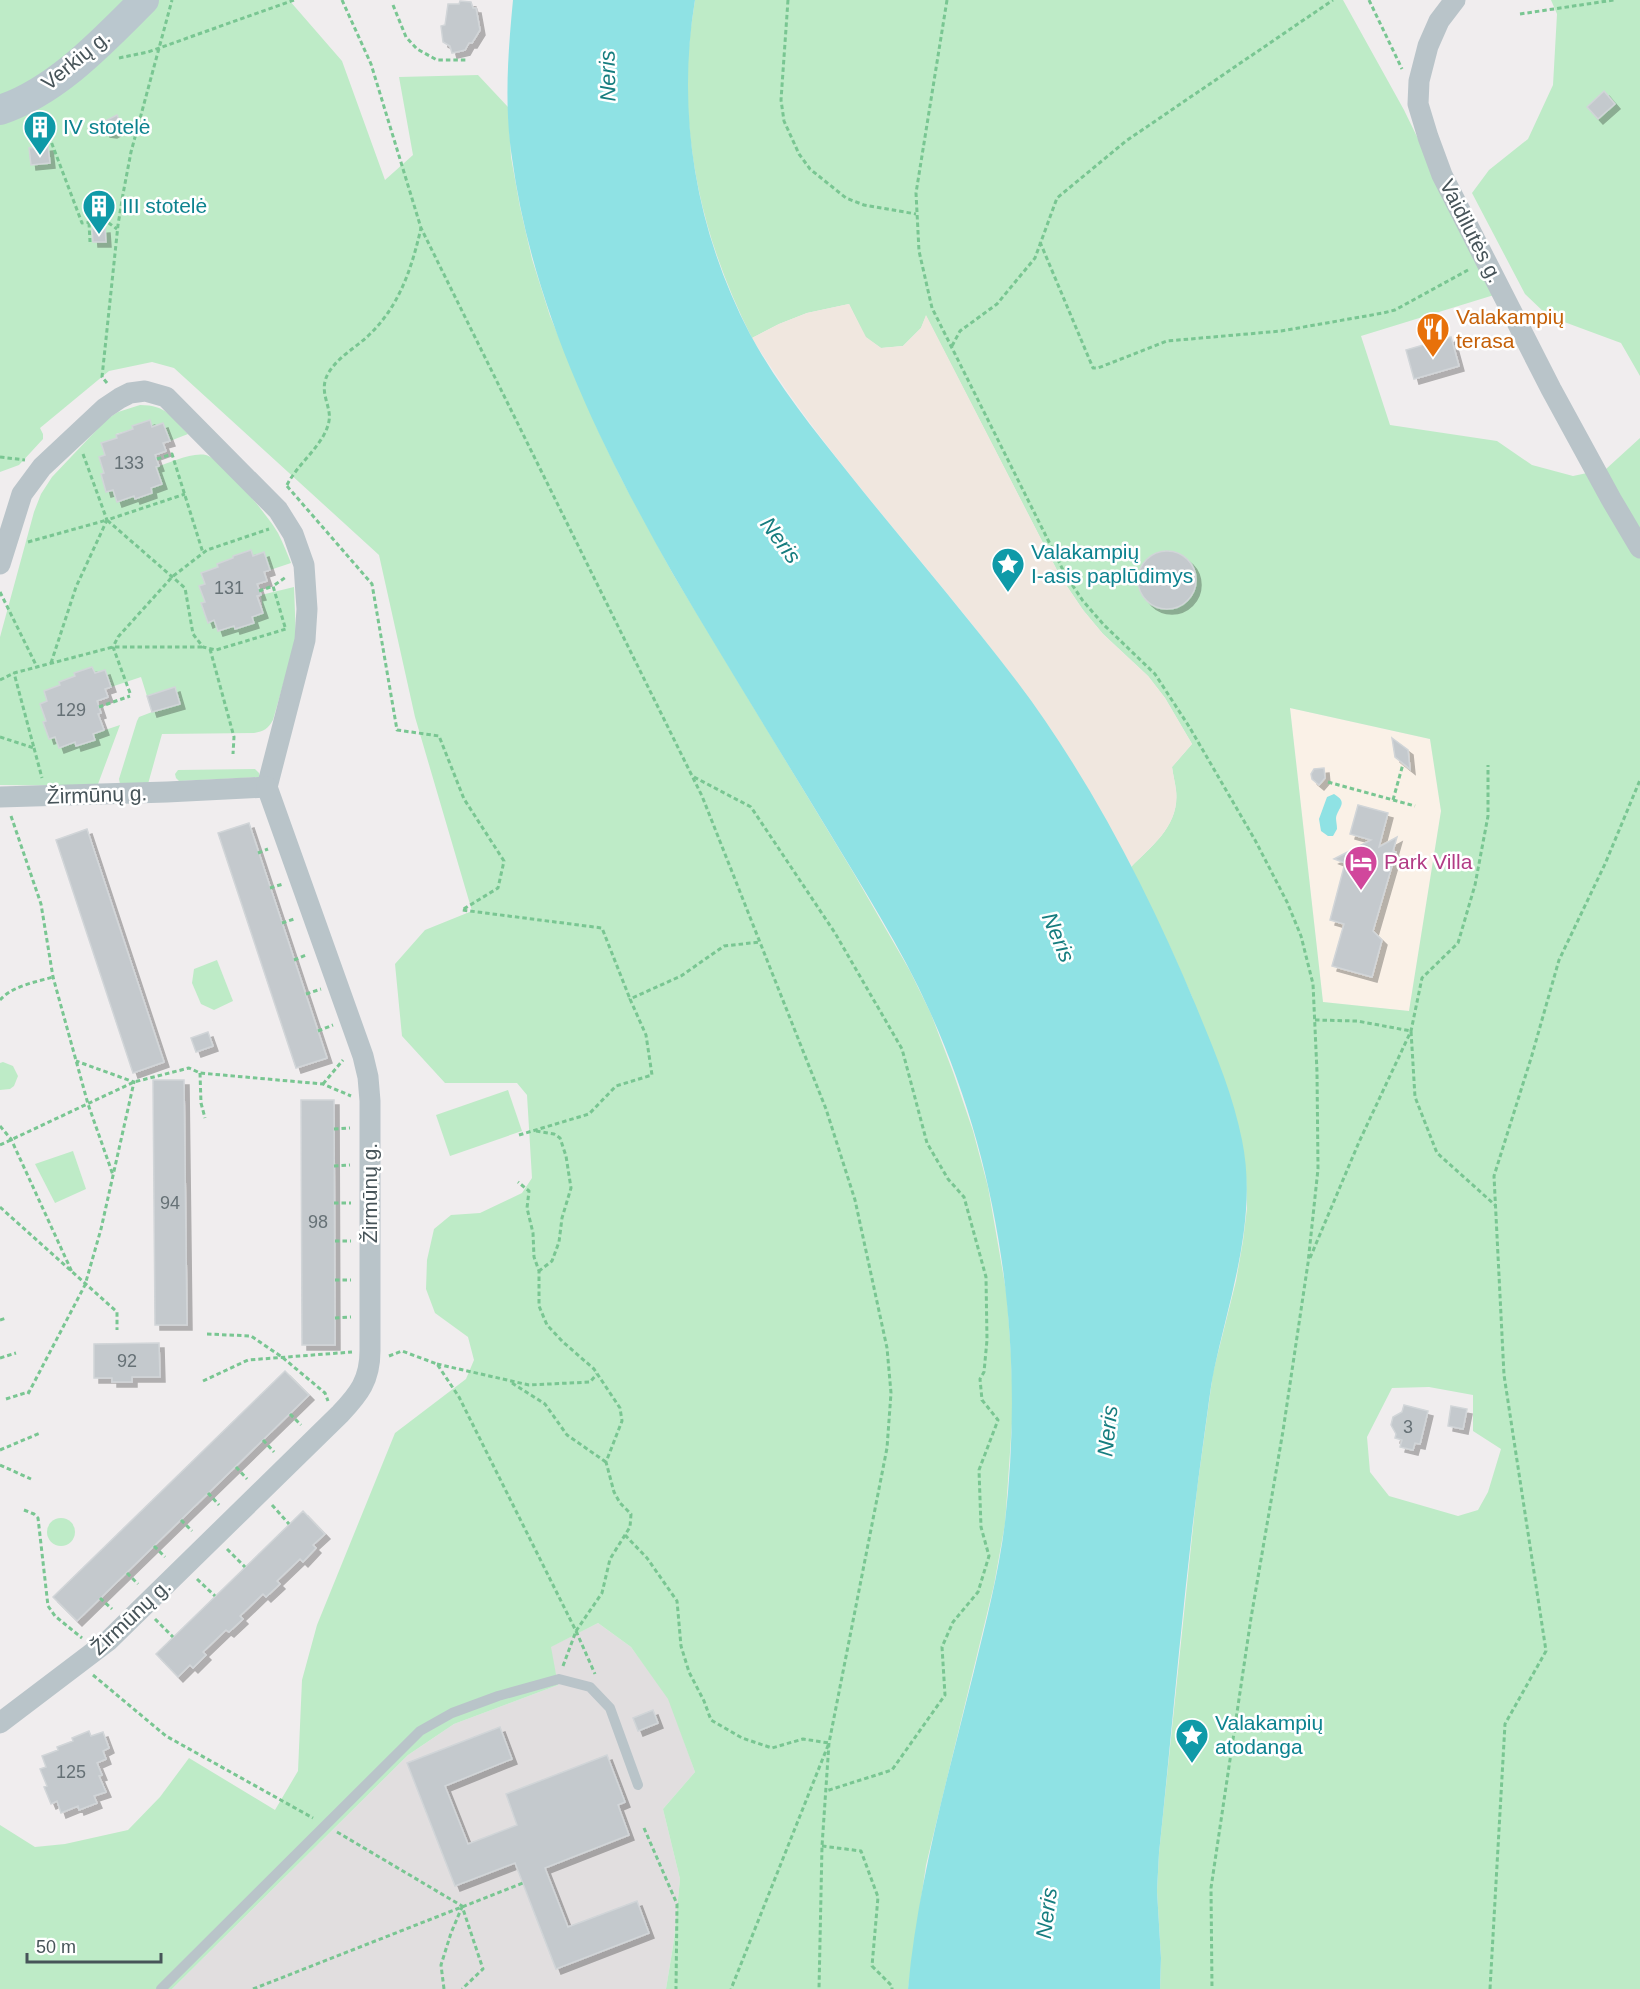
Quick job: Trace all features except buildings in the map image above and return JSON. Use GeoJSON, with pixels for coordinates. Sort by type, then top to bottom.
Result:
{"type":"FeatureCollection","features":[{"type":"Feature","properties":{"kind":"main road","name":"Verkių g."},"geometry":{"type":"LineString","coordinates":[[0,110],[33,95],[59,77],[84,57],[144,0]]}},
{"type":"Feature","properties":{"kind":"street","name":"Vaidilutės g."},"geometry":{"type":"LineString","coordinates":[[1455,0],[1439,21],[1428,46],[1419,81],[1418,104],[1442,175],[1551,389],[1640,548]]}},
{"type":"Feature","properties":{"kind":"street"},"geometry":{"type":"LineString","coordinates":[[3,556],[22,495],[42,467],[105,408],[120,398],[130,393],[145,391],[166,397],[283,516],[304,565],[307,609],[305,640],[267,787]]}},
{"type":"Feature","properties":{"kind":"street","name":"Žirmūnų g."},"geometry":{"type":"LineString","coordinates":[[0,1723],[98,1650],[335,1420],[356,1398],[366,1380],[370,1357],[370,1101],[368,1077],[267,787],[3,797]]}},
{"type":"Feature","properties":{"kind":"lane"},"geometry":{"type":"LineString","coordinates":[[161,1989],[420,1731],[452,1713],[498,1696],[559,1679],[590,1687],[610,1708],[638,1785]]}},
{"type":"Feature","properties":{"kind":"path"},"geometry":{"type":"LineString","coordinates":[[120,398],[102,377],[117,229],[131,152],[172,0]]}},
{"type":"Feature","properties":{"kind":"path"},"geometry":{"type":"LineString","coordinates":[[116,58],[148,52],[294,0]]}},
{"type":"Feature","properties":{"kind":"path"},"geometry":{"type":"LineString","coordinates":[[342,0],[371,64],[421,228],[702,796],[826,1109],[855,1200],[887,1348],[891,1393],[887,1448],[829,1743],[822,1846],[819,1989]]}},
{"type":"Feature","properties":{"kind":"path"},"geometry":{"type":"LineString","coordinates":[[788,0],[780,100],[784,122],[799,154],[810,169],[846,198],[864,205],[916,214]]}},
{"type":"Feature","properties":{"kind":"path"},"geometry":{"type":"LineString","coordinates":[[947,0],[916,193],[918,251],[932,308],[1065,574],[1083,601],[1104,625],[1155,674],[1190,728],[1255,840],[1287,902],[1301,936],[1313,984],[1318,1169],[1308,1263],[1283,1431],[1251,1618],[1211,1888],[1212,1989]]}},
{"type":"Feature","properties":{"kind":"path"},"geometry":{"type":"LineString","coordinates":[[951,347],[960,331],[997,304],[1035,258],[1057,198],[1126,141],[1333,0]]}},
{"type":"Feature","properties":{"kind":"path"},"geometry":{"type":"LineString","coordinates":[[1369,0],[1404,73]]}},
{"type":"Feature","properties":{"kind":"path"},"geometry":{"type":"LineString","coordinates":[[1520,14],[1614,0]]}},
{"type":"Feature","properties":{"kind":"path"},"geometry":{"type":"LineString","coordinates":[[393,5],[406,36],[417,49],[437,60],[468,60]]}},
{"type":"Feature","properties":{"kind":"path"},"geometry":{"type":"LineString","coordinates":[[39,109],[82,223],[106,221],[117,229]]}},
{"type":"Feature","properties":{"kind":"path"},"geometry":{"type":"LineString","coordinates":[[89,223],[90,242]]}},
{"type":"Feature","properties":{"kind":"path"},"geometry":{"type":"LineString","coordinates":[[99,707],[130,694],[113,646],[118,637],[172,577],[207,550],[283,516],[287,486],[305,458],[323,440],[330,418],[325,398],[327,374],[390,313],[403,286],[421,228]]}},
{"type":"Feature","properties":{"kind":"path"},"geometry":{"type":"LineString","coordinates":[[1040,242],[1093,368],[1167,341],[1281,331],[1395,310],[1484,259]]}},
{"type":"Feature","properties":{"kind":"path"},"geometry":{"type":"LineString","coordinates":[[76,436],[107,520],[185,588],[193,634],[203,647]]}},
{"type":"Feature","properties":{"kind":"path"},"geometry":{"type":"LineString","coordinates":[[157,459],[172,454],[203,553]]}},
{"type":"Feature","properties":{"kind":"path"},"geometry":{"type":"LineString","coordinates":[[287,486],[372,584],[397,730],[439,736],[464,799],[504,861],[498,888],[462,910],[602,928],[646,1035],[652,1074],[616,1086],[589,1114],[519,1135]]}},
{"type":"Feature","properties":{"kind":"path"},"geometry":{"type":"LineString","coordinates":[[3,556],[185,494]]}},
{"type":"Feature","properties":{"kind":"path"},"geometry":{"type":"LineString","coordinates":[[51,663],[76,587],[107,520]]}},
{"type":"Feature","properties":{"kind":"path"},"geometry":{"type":"LineString","coordinates":[[259,591],[273,586],[304,565]]}},
{"type":"Feature","properties":{"kind":"path"},"geometry":{"type":"LineString","coordinates":[[0,680],[14,673],[113,646],[203,647],[216,650],[286,629],[273,586]]}},
{"type":"Feature","properties":{"kind":"path"},"geometry":{"type":"LineString","coordinates":[[0,592],[37,667]]}},
{"type":"Feature","properties":{"kind":"path"},"geometry":{"type":"LineString","coordinates":[[210,649],[234,737],[233,754]]}},
{"type":"Feature","properties":{"kind":"path"},"geometry":{"type":"LineString","coordinates":[[14,673],[46,797]]}},
{"type":"Feature","properties":{"kind":"path"},"geometry":{"type":"LineString","coordinates":[[0,737],[34,748]]}},
{"type":"Feature","properties":{"kind":"path"},"geometry":{"type":"LineString","coordinates":[[1393,800],[1403,764]]}},
{"type":"Feature","properties":{"kind":"path"},"geometry":{"type":"LineString","coordinates":[[1308,1263],[1359,1142],[1411,1031],[1422,978],[1458,943],[1475,885],[1488,816],[1488,765]]}},
{"type":"Feature","properties":{"kind":"path"},"geometry":{"type":"LineString","coordinates":[[693,776],[751,807],[835,933],[902,1049],[927,1143],[948,1179],[964,1197],[986,1277],[987,1340],[984,1372],[980,1379],[982,1400],[998,1420],[979,1470],[981,1527],[989,1556],[978,1592],[953,1622],[942,1647],[945,1695],[892,1770],[826,1791]]}},
{"type":"Feature","properties":{"kind":"path"},"geometry":{"type":"LineString","coordinates":[[1490,1989],[1505,1724],[1546,1651],[1504,1375],[1494,1176],[1533,1054],[1559,960],[1605,864],[1640,780]]}},
{"type":"Feature","properties":{"kind":"path"},"geometry":{"type":"LineString","coordinates":[[1328,782],[1415,806]]}},
{"type":"Feature","properties":{"kind":"path"},"geometry":{"type":"LineString","coordinates":[[3,797],[41,904],[53,977],[88,1104],[113,1175]]}},
{"type":"Feature","properties":{"kind":"path"},"geometry":{"type":"LineString","coordinates":[[630,999],[681,976],[724,946],[760,942]]}},
{"type":"Feature","properties":{"kind":"path"},"geometry":{"type":"LineString","coordinates":[[0,1000],[3,996],[23,986],[53,977]]}},
{"type":"Feature","properties":{"kind":"path"},"geometry":{"type":"LineString","coordinates":[[1315,1020],[1357,1022],[1411,1031]]}},
{"type":"Feature","properties":{"kind":"path"},"geometry":{"type":"LineString","coordinates":[[1411,1031],[1415,1097],[1437,1153],[1495,1205]]}},
{"type":"Feature","properties":{"kind":"path"},"geometry":{"type":"LineString","coordinates":[[323,1083],[358,1043]]}},
{"type":"Feature","properties":{"kind":"path"},"geometry":{"type":"LineString","coordinates":[[76,1061],[134,1082]]}},
{"type":"Feature","properties":{"kind":"path"},"geometry":{"type":"LineString","coordinates":[[0,1145],[134,1082],[189,1068],[200,1072],[323,1083],[353,1097],[370,1101]]}},
{"type":"Feature","properties":{"kind":"path"},"geometry":{"type":"LineString","coordinates":[[200,1072],[201,1103],[205,1118]]}},
{"type":"Feature","properties":{"kind":"path"},"geometry":{"type":"LineString","coordinates":[[6,1399],[28,1393],[85,1285],[101,1229],[134,1082]]}},
{"type":"Feature","properties":{"kind":"path"},"geometry":{"type":"LineString","coordinates":[[0,1126],[11,1139],[73,1274]]}},
{"type":"Feature","properties":{"kind":"path"},"geometry":{"type":"LineString","coordinates":[[534,1131],[554,1134],[560,1138],[566,1156],[571,1188],[562,1218],[559,1242],[552,1261],[539,1271]]}},
{"type":"Feature","properties":{"kind":"path"},"geometry":{"type":"LineString","coordinates":[[518,1182],[529,1191],[527,1208],[533,1233],[534,1257],[539,1271],[539,1306],[547,1325],[594,1369],[620,1408],[622,1421],[606,1462],[614,1491],[620,1503],[631,1514],[630,1527],[610,1559],[602,1593],[576,1631],[559,1679]]}},
{"type":"Feature","properties":{"kind":"path"},"geometry":{"type":"LineString","coordinates":[[0,1207],[85,1285],[117,1311],[117,1330]]}},
{"type":"Feature","properties":{"kind":"path"},"geometry":{"type":"LineString","coordinates":[[0,1320],[6,1318]]}},
{"type":"Feature","properties":{"kind":"path"},"geometry":{"type":"LineString","coordinates":[[207,1334],[251,1336],[282,1357],[325,1393],[335,1420]]}},
{"type":"Feature","properties":{"kind":"path"},"geometry":{"type":"LineString","coordinates":[[203,1381],[248,1360],[282,1357],[370,1357],[402,1352],[437,1364],[529,1385],[590,1382],[597,1374]]}},
{"type":"Feature","properties":{"kind":"path"},"geometry":{"type":"LineString","coordinates":[[0,1358],[16,1353]]}},
{"type":"Feature","properties":{"kind":"path"},"geometry":{"type":"LineString","coordinates":[[437,1364],[459,1397],[576,1631],[610,1708]]}},
{"type":"Feature","properties":{"kind":"path"},"geometry":{"type":"LineString","coordinates":[[508,1380],[545,1404],[567,1435],[606,1462]]}},
{"type":"Feature","properties":{"kind":"path"},"geometry":{"type":"LineString","coordinates":[[0,1450],[40,1433]]}},
{"type":"Feature","properties":{"kind":"path"},"geometry":{"type":"LineString","coordinates":[[0,1465],[31,1479]]}},
{"type":"Feature","properties":{"kind":"path"},"geometry":{"type":"LineString","coordinates":[[261,1492],[289,1524]]}},
{"type":"Feature","properties":{"kind":"path"},"geometry":{"type":"LineString","coordinates":[[24,1510],[38,1518],[48,1606],[55,1616],[98,1650]]}},
{"type":"Feature","properties":{"kind":"path"},"geometry":{"type":"LineString","coordinates":[[625,1535],[647,1558],[676,1601],[681,1646],[689,1672],[711,1720],[742,1738],[772,1748],[803,1739],[829,1743]]}},
{"type":"Feature","properties":{"kind":"path"},"geometry":{"type":"LineString","coordinates":[[215,1537],[246,1567]]}},
{"type":"Feature","properties":{"kind":"path"},"geometry":{"type":"LineString","coordinates":[[185,1567],[215,1596]]}},
{"type":"Feature","properties":{"kind":"path"},"geometry":{"type":"LineString","coordinates":[[143,1607],[173,1637]]}},
{"type":"Feature","properties":{"kind":"path"},"geometry":{"type":"LineString","coordinates":[[80,1664],[165,1736],[325,1824],[346,1839],[462,1906],[483,1969],[462,1989]]}},
{"type":"Feature","properties":{"kind":"path"},"geometry":{"type":"LineString","coordinates":[[731,1989],[829,1743]]}},
{"type":"Feature","properties":{"kind":"path"},"geometry":{"type":"LineString","coordinates":[[644,1828],[677,1904],[676,1989]]}},
{"type":"Feature","properties":{"kind":"path"},"geometry":{"type":"LineString","coordinates":[[822,1846],[861,1851],[878,1897],[872,1966],[892,1986],[892,1989]]}},
{"type":"Feature","properties":{"kind":"path"},"geometry":{"type":"LineString","coordinates":[[253,1989],[523,1883]]}},
{"type":"Feature","properties":{"kind":"path"},"geometry":{"type":"LineString","coordinates":[[444,1989],[441,1965],[462,1906]]}},
{"type":"Feature","properties":{"kind":"shaded area"},"geometry":{"type":"Polygon","coordinates":[[[1290,708],[1430,739],[1441,811],[1409,1011],[1323,1002],[1290,708]]]}},
{"type":"Feature","properties":{"kind":"shaded area"},"geometry":{"type":"Polygon","coordinates":[[[598,1623],[631,1647],[669,1699],[695,1772],[663,1809],[680,1879],[666,1989],[172,1989],[408,1755],[454,1724],[558,1685],[550,1647],[598,1623]]]}},
{"type":"Feature","properties":{"kind":"green space"},"geometry":{"type":"Polygon","coordinates":[[[0,0],[289,0],[342,61],[385,180],[413,155],[399,77],[478,75],[508,107],[511,157],[532,259],[550,316],[597,428],[673,574],[853,872],[910,971],[931,1014],[973,1131],[988,1187],[1007,1296],[1013,1409],[1005,1524],[994,1585],[926,1865],[908,1989],[666,1989],[680,1879],[663,1809],[695,1772],[668,1699],[631,1647],[598,1623],[551,1647],[558,1685],[454,1724],[408,1755],[172,1989],[0,1989],[0,1825],[35,1847],[65,1844],[128,1830],[160,1797],[189,1758],[275,1810],[298,1771],[302,1680],[317,1625],[395,1433],[466,1379],[474,1360],[468,1337],[435,1313],[426,1289],[427,1260],[434,1229],[451,1215],[480,1213],[522,1193],[532,1178],[527,1095],[517,1083],[445,1083],[402,1036],[395,964],[425,930],[472,911],[415,717],[379,555],[174,368],[152,362],[109,371],[40,428],[43,439],[19,465],[0,472],[0,0]]]}},
{"type":"Feature","properties":{"kind":"green space"},"geometry":{"type":"Polygon","coordinates":[[[695,0],[1343,0],[1404,110],[1494,295],[1361,336],[1390,425],[1497,441],[1532,465],[1573,476],[1606,469],[1640,438],[1640,1989],[1160,1989],[1161,1958],[1157,1891],[1159,1853],[1197,1489],[1213,1373],[1236,1281],[1247,1208],[1246,1174],[1192,997],[1131,867],[1156,842],[1174,814],[1176,790],[1172,767],[1192,744],[1165,698],[1148,676],[1103,634],[1060,576],[926,316],[921,328],[903,346],[881,348],[865,337],[849,304],[807,313],[752,338],[728,286],[710,234],[692,153],[687,85],[688,55],[695,0]],[[1290,708],[1323,1002],[1409,1011],[1441,811],[1430,739],[1290,708]],[[1429,1387],[1392,1388],[1367,1437],[1370,1472],[1389,1496],[1458,1516],[1478,1510],[1488,1492],[1501,1449],[1473,1431],[1473,1395],[1429,1387]]]}},
{"type":"Feature","properties":{"kind":"green space"},"geometry":{"type":"Polygon","coordinates":[[[1551,0],[1640,0],[1640,376],[1621,343],[1548,316],[1525,294],[1472,193],[1489,170],[1528,139],[1553,85],[1557,14],[1551,0]]]}},
{"type":"Feature","properties":{"kind":"green space"},"geometry":{"type":"Polygon","coordinates":[[[140,405],[156,407],[168,413],[188,434],[170,441],[163,423],[116,434],[117,438],[101,443],[105,455],[99,457],[106,492],[113,490],[117,502],[133,496],[135,499],[152,493],[151,488],[162,484],[156,467],[187,456],[206,455],[223,467],[245,490],[273,525],[285,548],[291,563],[270,570],[264,552],[253,556],[250,550],[201,573],[205,584],[199,586],[209,623],[214,620],[219,631],[234,626],[236,629],[253,623],[252,617],[263,613],[261,595],[294,587],[296,639],[273,720],[265,729],[254,733],[162,734],[148,784],[120,784],[119,779],[137,721],[139,717],[152,712],[141,677],[111,687],[105,670],[95,673],[92,667],[74,673],[75,676],[59,682],[60,685],[44,691],[47,701],[40,704],[49,739],[55,737],[59,748],[75,742],[77,746],[94,740],[93,734],[120,725],[98,784],[93,786],[0,785],[0,637],[34,512],[41,494],[52,477],[107,419],[118,412],[140,405]]]}},
{"type":"Feature","properties":{"kind":"green space"},"geometry":{"type":"Polygon","coordinates":[[[255,769],[259,777],[179,781],[175,774],[178,770],[255,769]]]}},
{"type":"Feature","properties":{"kind":"green space"},"geometry":{"type":"Polygon","coordinates":[[[217,960],[233,1001],[214,1010],[201,1004],[192,983],[194,969],[217,960]]]}},
{"type":"Feature","properties":{"kind":"green space"},"geometry":{"type":"Polygon","coordinates":[[[0,1063],[13,1066],[18,1076],[14,1086],[0,1090],[0,1063]]]}},
{"type":"Feature","properties":{"kind":"green space"},"geometry":{"type":"Polygon","coordinates":[[[508,1090],[522,1131],[450,1156],[436,1115],[508,1090]]]}},
{"type":"Feature","properties":{"kind":"green space"},"geometry":{"type":"Polygon","coordinates":[[[73,1151],[86,1189],[55,1203],[35,1164],[73,1151]]]}},
{"type":"Feature","properties":{"kind":"green space"},"geometry":{"type":"Polygon","coordinates":[[[61,1518],[71,1522],[75,1532],[71,1542],[61,1546],[51,1542],[47,1532],[51,1522],[61,1518]]]}},
{"type":"Feature","properties":{"kind":"sand","name":"Valakampių I-asis paplūdimys"},"geometry":{"type":"Polygon","coordinates":[[[849,304],[866,337],[881,348],[903,346],[921,328],[926,315],[1060,576],[1103,634],[1148,676],[1165,698],[1192,744],[1172,767],[1176,790],[1174,814],[1156,842],[1131,867],[1078,772],[1032,703],[983,638],[813,427],[752,338],[807,313],[849,304]]]}},
{"type":"Feature","properties":{"kind":"water","name":"Neris"},"geometry":{"type":"Polygon","coordinates":[[[513,0],[695,0],[688,86],[695,171],[716,254],[731,295],[750,334],[802,414],[1015,679],[1068,755],[1116,837],[1159,921],[1196,1006],[1228,1089],[1242,1140],[1247,1198],[1240,1256],[1211,1385],[1186,1588],[1159,1853],[1157,1891],[1161,1958],[1160,1989],[908,1989],[926,1869],[992,1597],[1005,1522],[1012,1392],[1009,1327],[1002,1262],[991,1198],[975,1135],[955,1073],[919,988],[867,895],[673,574],[620,476],[573,374],[552,321],[535,268],[512,158],[507,99],[513,0]]]}},
{"type":"Feature","properties":{"kind":"water"},"geometry":{"type":"Polygon","coordinates":[[[1334,794],[1342,803],[1336,818],[1337,829],[1333,836],[1328,836],[1321,831],[1319,819],[1327,797],[1334,794]]]}},
{"type":"Feature","properties":{"kind":"place","name":"IV stotelė"},"geometry":{"type":"Point","coordinates":[40,156]}},
{"type":"Feature","properties":{"kind":"place","name":"III stotelė"},"geometry":{"type":"Point","coordinates":[99,235]}},
{"type":"Feature","properties":{"kind":"place","name":"Valakampių terasa"},"geometry":{"type":"Point","coordinates":[1433,358]}},
{"type":"Feature","properties":{"kind":"place","name":"Valakampių I-asis paplūdimys"},"geometry":{"type":"Point","coordinates":[1008,593]}},
{"type":"Feature","properties":{"kind":"place","name":"Park Villa"},"geometry":{"type":"Point","coordinates":[1361,891]}},
{"type":"Feature","properties":{"kind":"place","name":"Valakampių atodanga"},"geometry":{"type":"Point","coordinates":[1192,1764]}}]}
